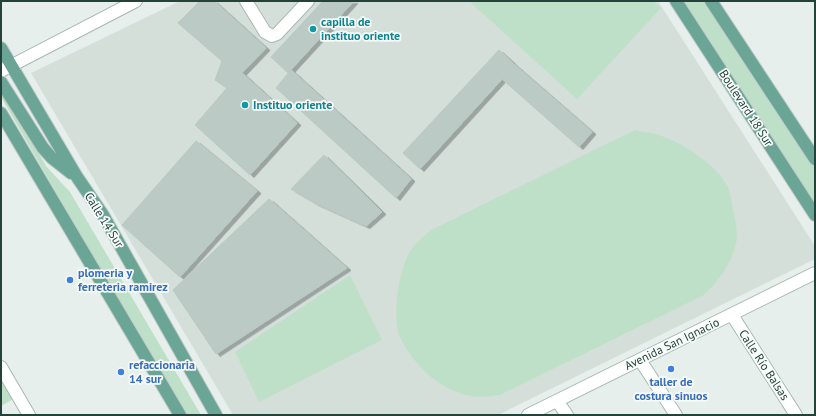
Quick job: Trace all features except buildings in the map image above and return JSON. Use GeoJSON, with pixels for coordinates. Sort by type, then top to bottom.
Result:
{"type":"FeatureCollection","features":[{"type":"Feature","properties":{"kind":"main road","name":"Boulevard 18 Sur"},"geometry":{"type":"LineString","coordinates":[[676,1],[815,215]]}},
{"type":"Feature","properties":{"kind":"main road"},"geometry":{"type":"LineString","coordinates":[[711,1],[815,159]]}},
{"type":"Feature","properties":{"kind":"main road","name":"Calle 14 Sur"},"geometry":{"type":"LineString","coordinates":[[1,48],[6,68],[77,178],[103,215],[216,415]]}},
{"type":"Feature","properties":{"kind":"main road"},"geometry":{"type":"LineString","coordinates":[[1,82],[43,148],[57,163],[77,178]]}},
{"type":"Feature","properties":{"kind":"main road"},"geometry":{"type":"LineString","coordinates":[[1,113],[180,415]]}},
{"type":"Feature","properties":{"kind":"street"},"geometry":{"type":"LineString","coordinates":[[246,1],[265,32],[272,36],[277,34],[308,1]]}},
{"type":"Feature","properties":{"kind":"street"},"geometry":{"type":"LineString","coordinates":[[6,68],[131,2]]}},
{"type":"Feature","properties":{"kind":"street","name":"Avenida San Ignacio"},"geometry":{"type":"LineString","coordinates":[[528,415],[815,274]]}},
{"type":"Feature","properties":{"kind":"street","name":"Calle Río Balsas"},"geometry":{"type":"LineString","coordinates":[[732,315],[796,415]]}},
{"type":"Feature","properties":{"kind":"street"},"geometry":{"type":"LineString","coordinates":[[640,360],[676,415]]}},
{"type":"Feature","properties":{"kind":"street"},"geometry":{"type":"LineString","coordinates":[[1,367],[29,415]]}},
{"type":"Feature","properties":{"kind":"street"},"geometry":{"type":"LineString","coordinates":[[558,401],[567,415]]}},
{"type":"Feature","properties":{"kind":"shaded area"},"geometry":{"type":"Polygon","coordinates":[[[180,1],[658,1],[815,246],[815,259],[498,415],[233,415],[31,73],[180,1]]]}},
{"type":"Feature","properties":{"kind":"green space"},"geometry":{"type":"Polygon","coordinates":[[[469,1],[653,1],[661,8],[577,99],[469,1]]]}},
{"type":"Feature","properties":{"kind":"green space"},"geometry":{"type":"Polygon","coordinates":[[[675,1],[711,1],[815,159],[815,216],[675,1]]]}},
{"type":"Feature","properties":{"kind":"green space"},"geometry":{"type":"Polygon","coordinates":[[[3,90],[46,166],[70,192],[201,415],[185,415],[1,97],[1,91],[3,90]]]}},
{"type":"Feature","properties":{"kind":"green space"},"geometry":{"type":"Polygon","coordinates":[[[635,130],[659,135],[678,143],[698,155],[716,170],[728,187],[731,197],[737,240],[731,259],[714,284],[704,295],[500,395],[481,397],[470,396],[449,389],[431,377],[415,361],[398,333],[396,311],[401,274],[409,252],[415,244],[431,230],[635,130]]]}},
{"type":"Feature","properties":{"kind":"green space"},"geometry":{"type":"Polygon","coordinates":[[[350,275],[382,340],[259,402],[235,352],[350,275]]]}},
{"type":"Feature","properties":{"kind":"green space"},"geometry":{"type":"Polygon","coordinates":[[[1,372],[17,397],[1,406],[1,372]]]}},
{"type":"Feature","properties":{"kind":"place","name":"capilla de instituo oriente"},"geometry":{"type":"Point","coordinates":[313,29]}},
{"type":"Feature","properties":{"kind":"place","name":"Instituo oriente"},"geometry":{"type":"Point","coordinates":[245,105]}},
{"type":"Feature","properties":{"kind":"place","name":"plomeria y ferreteria ramirez"},"geometry":{"type":"Point","coordinates":[70,280]}},
{"type":"Feature","properties":{"kind":"place","name":"taller de costura sinuos"},"geometry":{"type":"Point","coordinates":[671,369]}},
{"type":"Feature","properties":{"kind":"place","name":"refaccionaria 14 sur"},"geometry":{"type":"Point","coordinates":[121,372]}}]}
